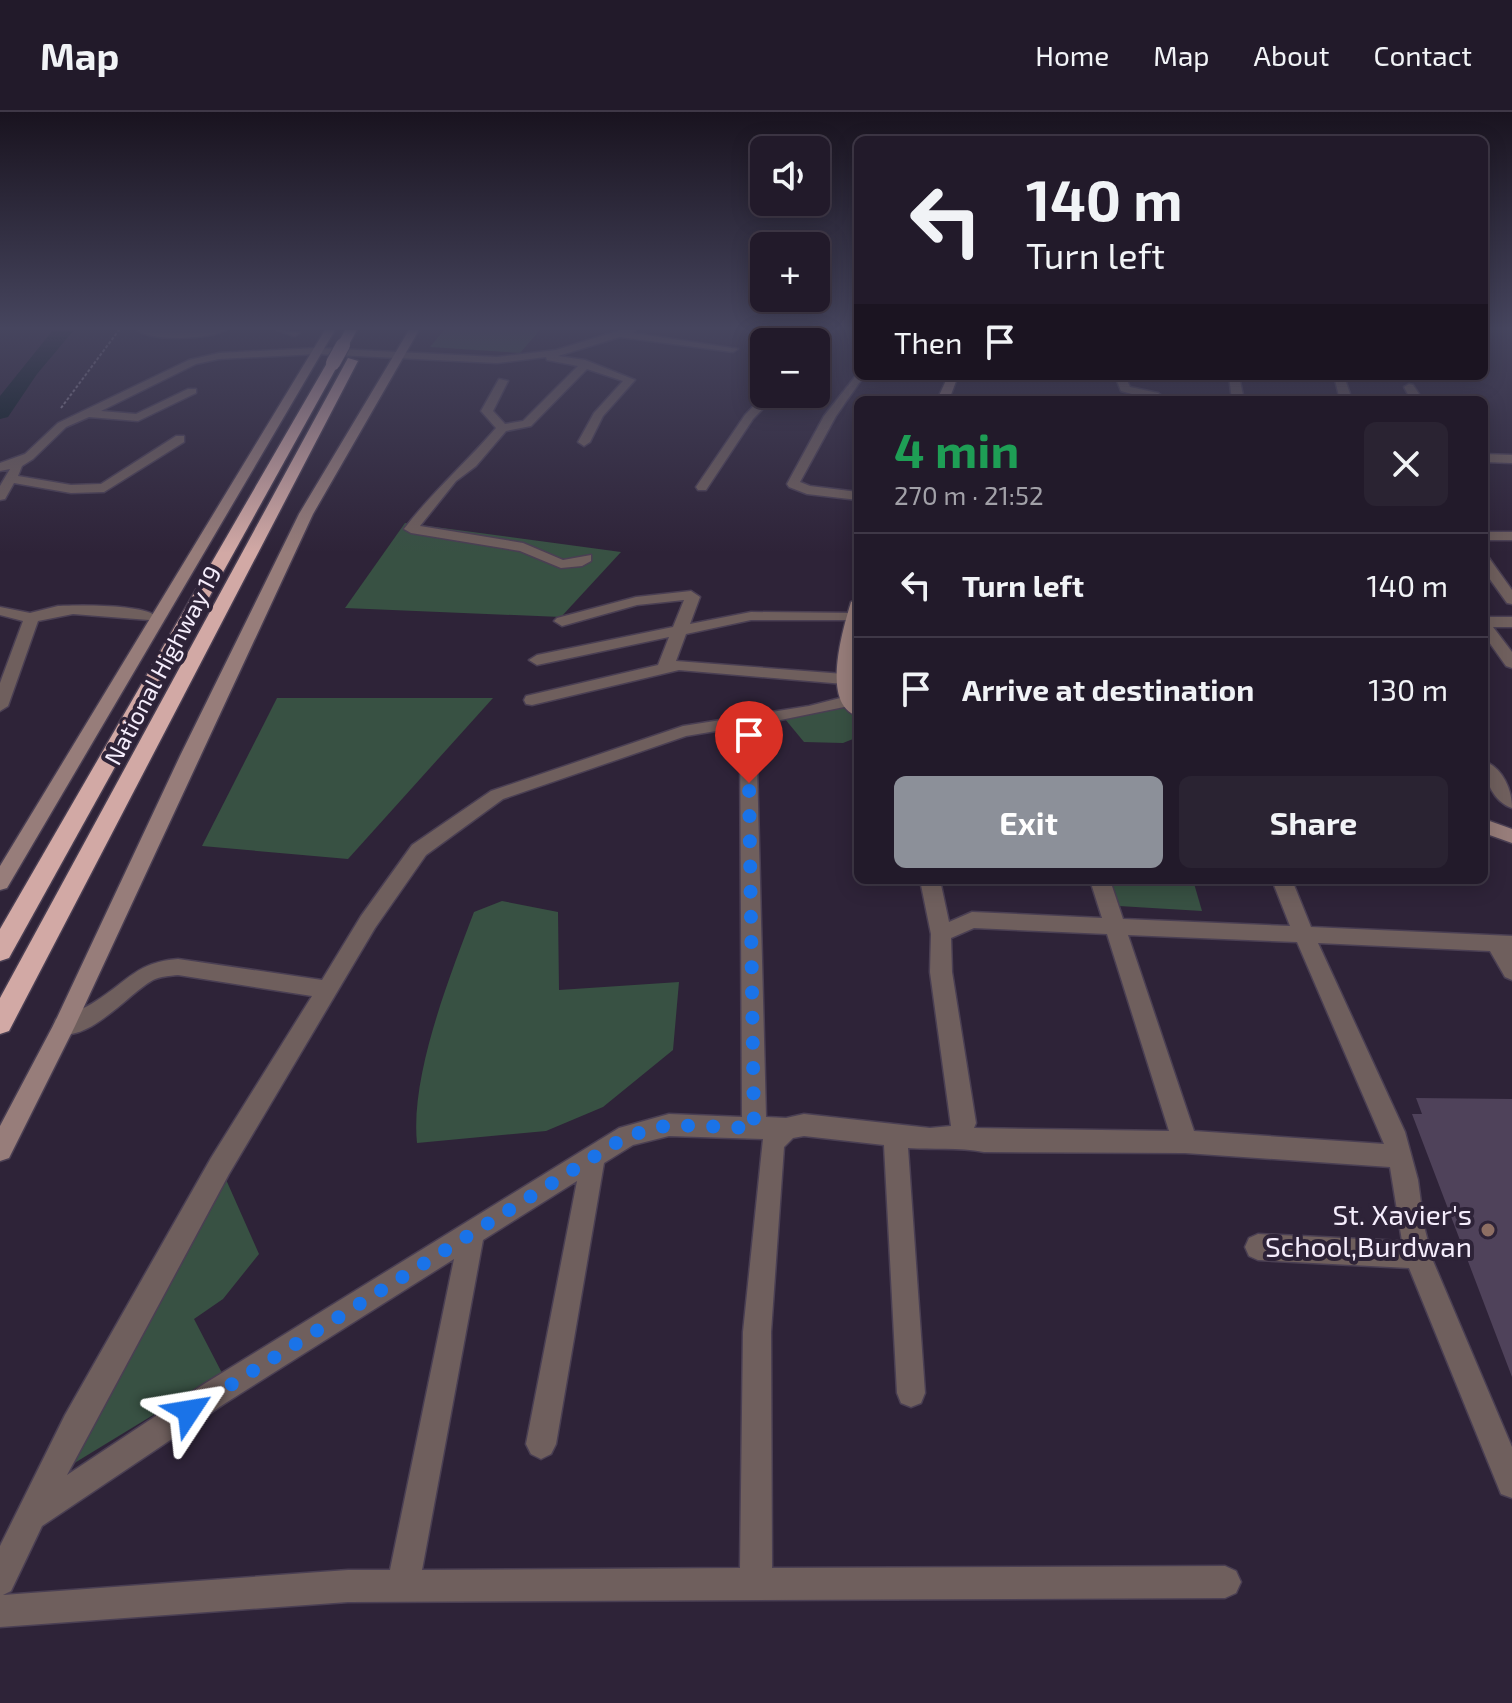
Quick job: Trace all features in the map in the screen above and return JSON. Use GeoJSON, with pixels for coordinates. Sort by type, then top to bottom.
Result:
{"type":"FeatureCollection","features":[{"type":"Feature","properties":{"kind":"highway"},"geometry":{"type":"LineString","coordinates":[[0,951],[314,404]]}},
{"type":"Feature","properties":{"kind":"highway","name":"National Highway 19"},"geometry":{"type":"LineString","coordinates":[[0,1023],[317,404]]}},
{"type":"Feature","properties":{"kind":"main road"},"geometry":{"type":"LineString","coordinates":[[0,883],[310,404]]}},
{"type":"Feature","properties":{"kind":"main road"},"geometry":{"type":"LineString","coordinates":[[0,1150],[64,1026],[306,514],[370,404]]}},
{"type":"Feature","properties":{"kind":"main road"},"geometry":{"type":"LineString","coordinates":[[850,697],[854,638]]}},
{"type":"Feature","properties":{"kind":"main road"},"geometry":{"type":"LineString","coordinates":[[1488,827],[1512,836]]}},
{"type":"Feature","properties":{"kind":"street"},"geometry":{"type":"LineString","coordinates":[[0,496],[10,469],[36,453],[49,434],[107,404]]}},
{"type":"Feature","properties":{"kind":"street"},"geometry":{"type":"LineString","coordinates":[[88,413],[138,418],[166,404]]}},
{"type":"Feature","properties":{"kind":"street"},"geometry":{"type":"LineString","coordinates":[[491,404],[487,411],[502,428]]}},
{"type":"Feature","properties":{"kind":"street"},"geometry":{"type":"LineString","coordinates":[[545,404],[527,424],[502,428],[472,463],[452,478],[411,529],[523,547],[548,562],[563,566],[586,558]]}},
{"type":"Feature","properties":{"kind":"street"},"geometry":{"type":"LineString","coordinates":[[584,442],[598,415],[608,404]]}},
{"type":"Feature","properties":{"kind":"street"},"geometry":{"type":"LineString","coordinates":[[839,404],[793,484],[807,490],[854,496]]}},
{"type":"Feature","properties":{"kind":"street"},"geometry":{"type":"LineString","coordinates":[[702,487],[758,408]]}},
{"type":"Feature","properties":{"kind":"street"},"geometry":{"type":"LineString","coordinates":[[10,469],[71,489],[104,488],[180,439]]}},
{"type":"Feature","properties":{"kind":"street"},"geometry":{"type":"LineString","coordinates":[[1488,458],[1512,459]]}},
{"type":"Feature","properties":{"kind":"street"},"geometry":{"type":"LineString","coordinates":[[1488,519],[1507,536]]}},
{"type":"Feature","properties":{"kind":"street"},"geometry":{"type":"LineString","coordinates":[[1488,567],[1512,600]]}},
{"type":"Feature","properties":{"kind":"street"},"geometry":{"type":"LineString","coordinates":[[562,621],[636,601],[691,595],[665,668]]}},
{"type":"Feature","properties":{"kind":"street"},"geometry":{"type":"LineString","coordinates":[[537,660],[751,616],[854,609]]}},
{"type":"Feature","properties":{"kind":"street"},"geometry":{"type":"LineString","coordinates":[[0,611],[31,618],[42,612],[58,611],[149,616]]}},
{"type":"Feature","properties":{"kind":"street"},"geometry":{"type":"LineString","coordinates":[[0,706],[31,618]]}},
{"type":"Feature","properties":{"kind":"street"},"geometry":{"type":"LineString","coordinates":[[1488,623],[1512,622]]}},
{"type":"Feature","properties":{"kind":"street"},"geometry":{"type":"LineString","coordinates":[[1488,628],[1512,663]]}},
{"type":"Feature","properties":{"kind":"street"},"geometry":{"type":"LineString","coordinates":[[532,700],[679,665],[850,697]]}},
{"type":"Feature","properties":{"kind":"street"},"geometry":{"type":"LineString","coordinates":[[0,1580],[90,1398],[220,1166],[368,922],[419,850],[497,795],[683,731],[748,721],[850,697]]}},
{"type":"Feature","properties":{"kind":"street"},"geometry":{"type":"LineString","coordinates":[[748,721],[754,1128]]}},
{"type":"Feature","properties":{"kind":"street"},"geometry":{"type":"LineString","coordinates":[[1488,772],[1512,802]]}},
{"type":"Feature","properties":{"kind":"street"},"geometry":{"type":"LineString","coordinates":[[931,884],[941,934],[941,972],[964,1123],[958,1136]]}},
{"type":"Feature","properties":{"kind":"street"},"geometry":{"type":"LineString","coordinates":[[1101,884],[1185,1142]]}},
{"type":"Feature","properties":{"kind":"street"},"geometry":{"type":"LineString","coordinates":[[1284,884],[1304,936],[1379,1097],[1400,1156],[1418,1255],[1512,1483]]}},
{"type":"Feature","properties":{"kind":"street"},"geometry":{"type":"LineString","coordinates":[[941,934],[972,920],[1504,944],[1512,971]]}},
{"type":"Feature","properties":{"kind":"street"},"geometry":{"type":"LineString","coordinates":[[64,1026],[100,1010],[142,973],[155,967],[178,967],[326,989]]}},
{"type":"Feature","properties":{"kind":"street"},"geometry":{"type":"LineString","coordinates":[[32,1515],[214,1394],[627,1136],[652,1127],[785,1129],[804,1125],[930,1139],[958,1136],[984,1141],[1185,1142],[1400,1156]]}},
{"type":"Feature","properties":{"kind":"street"},"geometry":{"type":"LineString","coordinates":[[756,1582],[757,1332],[772,1145],[785,1129]]}},
{"type":"Feature","properties":{"kind":"street"},"geometry":{"type":"LineString","coordinates":[[895,1135],[911,1393]]}},
{"type":"Feature","properties":{"kind":"street"},"geometry":{"type":"LineString","coordinates":[[541,1444],[593,1159]]}},
{"type":"Feature","properties":{"kind":"street"},"geometry":{"type":"LineString","coordinates":[[403,1586],[471,1236]]}},
{"type":"Feature","properties":{"kind":"street"},"geometry":{"type":"LineString","coordinates":[[1258,1247],[1418,1255]]}},
{"type":"Feature","properties":{"kind":"street"},"geometry":{"type":"LineString","coordinates":[[0,1611],[348,1586],[1225,1582]]}},
{"type":"Feature","properties":{"kind":"path"},"geometry":{"type":"LineString","coordinates":[[62,425],[56,418],[64,404]]}},
{"type":"Feature","properties":{"kind":"green space"},"geometry":{"type":"Polygon","coordinates":[[[405,523],[621,552],[561,617],[345,608],[405,523]]]}},
{"type":"Feature","properties":{"kind":"green space"},"geometry":{"type":"Polygon","coordinates":[[[277,698],[493,698],[348,859],[202,846],[277,698]]]}},
{"type":"Feature","properties":{"kind":"green space"},"geometry":{"type":"Polygon","coordinates":[[[854,703],[854,739],[843,743],[804,742],[780,713],[854,703]]]}},
{"type":"Feature","properties":{"kind":"green space"},"geometry":{"type":"Polygon","coordinates":[[[1096,884],[1194,884],[1202,911],[1102,905],[1096,884]]]}},
{"type":"Feature","properties":{"kind":"green space"},"geometry":{"type":"Polygon","coordinates":[[[502,901],[558,912],[559,990],[679,982],[673,1050],[603,1107],[546,1131],[417,1143],[416,1116],[426,1057],[454,966],[474,912],[502,901]]]}},
{"type":"Feature","properties":{"kind":"green space"},"geometry":{"type":"Polygon","coordinates":[[[220,1166],[259,1254],[223,1299],[194,1319],[222,1373],[63,1470],[220,1166]]]}},
{"type":"Feature","properties":{"kind":"building","name":"St. Xavier's School,Burdwan"},"geometry":{"type":"Polygon","coordinates":[[[1416,1098],[1512,1099],[1512,1377],[1412,1114],[1422,1114],[1416,1098]]]}},
{"type":"Feature","properties":{"kind":"waterway"},"geometry":{"type":"LineString","coordinates":[[0,412],[5,404]]}},
{"type":"Feature","properties":{"kind":"place","name":"St. Xavier's School,Burdwan"},"geometry":{"type":"Point","coordinates":[1488,1230]}},
{"type":"Feature","properties":{"kind":"route"},"geometry":{"type":"LineString","coordinates":[[189,1411],[627,1136],[640,1130],[669,1125],[754,1128],[749,783]]}}]}
